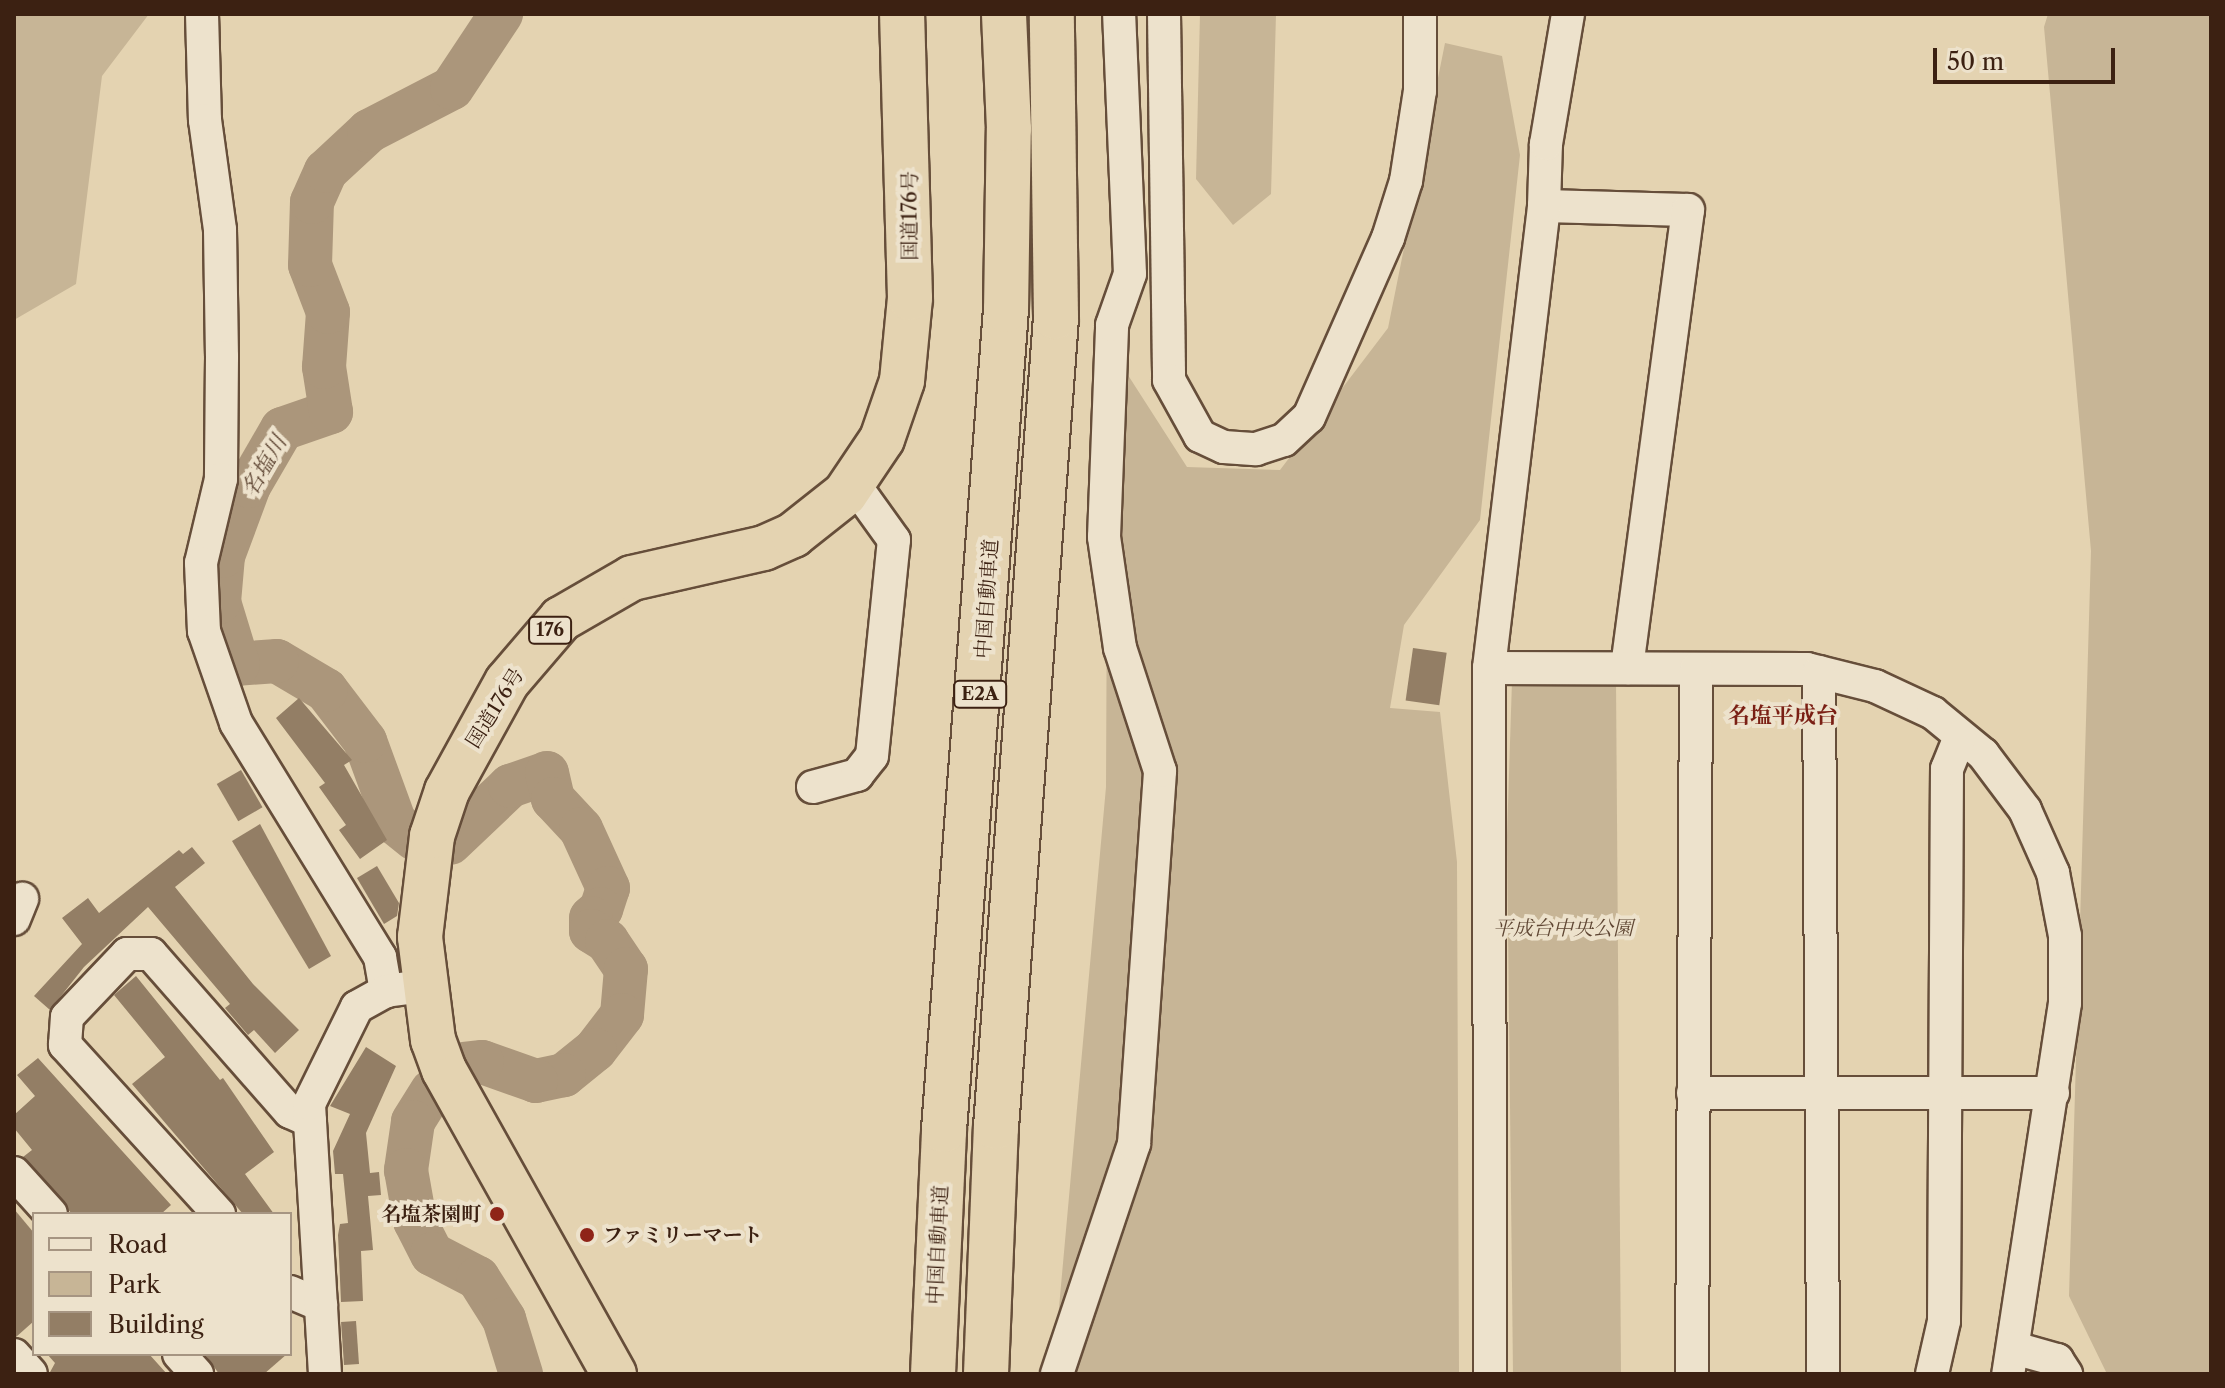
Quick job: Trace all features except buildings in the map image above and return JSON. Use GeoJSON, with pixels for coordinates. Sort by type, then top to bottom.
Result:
{"type":"FeatureCollection","features":[{"type":"Feature","properties":{"kind":"highway","name":"国道176号"},"geometry":{"type":"LineString","coordinates":[[614,1374],[444,1070],[404,989],[439,810],[507,682],[541,639],[587,600],[632,578],[764,548],[793,535],[853,483],[882,439],[902,381],[910,298],[902,14]]}},
{"type":"Feature","properties":{"kind":"highway","name":"中国自動車道"},"geometry":{"type":"LineString","coordinates":[[933,1374],[944,1130],[1006,310],[1009,129],[1004,14]]}},
{"type":"Feature","properties":{"kind":"highway","name":"E2A"},"geometry":{"type":"LineString","coordinates":[[986,1374],[996,1127],[1056,317],[1052,14]]}},
{"type":"Feature","properties":{"kind":"street"},"geometry":{"type":"LineString","coordinates":[[202,14],[205,120],[220,230],[222,357],[221,479],[201,563],[204,631],[236,723],[380,957],[404,989],[357,1007],[309,1104],[325,1374]]}},
{"type":"Feature","properties":{"kind":"street"},"geometry":{"type":"LineString","coordinates":[[1057,1374],[1134,1144],[1160,771],[1120,648],[1104,537],[1112,325],[1130,274],[1119,14]]}},
{"type":"Feature","properties":{"kind":"street"},"geometry":{"type":"LineString","coordinates":[[1164,14],[1169,380],[1200,436],[1224,447],[1256,449],[1284,440],[1309,417],[1388,238],[1406,181],[1420,91],[1420,14]]}},
{"type":"Feature","properties":{"kind":"street"},"geometry":{"type":"LineString","coordinates":[[1490,1374],[1489,668],[1544,206],[1546,144],[1568,14]]}},
{"type":"Feature","properties":{"kind":"street"},"geometry":{"type":"LineString","coordinates":[[1544,206],[1688,210],[1627,668]]}},
{"type":"Feature","properties":{"kind":"street"},"geometry":{"type":"LineString","coordinates":[[813,787],[857,775],[872,756],[894,540],[853,483]]}},
{"type":"Feature","properties":{"kind":"street"},"geometry":{"type":"LineString","coordinates":[[1489,668],[1819,672],[1875,686],[1933,713],[1983,754],[2025,810],[2053,873],[2065,936],[2065,1003],[2011,1361],[2057,1360],[2066,1374]]}},
{"type":"Feature","properties":{"kind":"street"},"geometry":{"type":"LineString","coordinates":[[1692,1374],[1696,669]]}},
{"type":"Feature","properties":{"kind":"street"},"geometry":{"type":"LineString","coordinates":[[1819,672],[1823,1374]]}},
{"type":"Feature","properties":{"kind":"street"},"geometry":{"type":"LineString","coordinates":[[1932,1374],[1944,1321],[1948,1092],[1947,769],[1960,736]]}},
{"type":"Feature","properties":{"kind":"street"},"geometry":{"type":"LineString","coordinates":[[217,1212],[65,1045],[67,1017],[127,954],[151,954],[290,1112],[310,1121]]}},
{"type":"Feature","properties":{"kind":"street"},"geometry":{"type":"LineString","coordinates":[[1693,1093],[2053,1093]]}},
{"type":"Feature","properties":{"kind":"street"},"geometry":{"type":"LineString","coordinates":[[14,1173],[49,1212]]}},
{"type":"Feature","properties":{"kind":"street"},"geometry":{"type":"LineString","coordinates":[[292,1293],[321,1305]]}},
{"type":"Feature","properties":{"kind":"street"},"geometry":{"type":"LineString","coordinates":[[14,1355],[31,1374]]}},
{"type":"Feature","properties":{"kind":"street"},"geometry":{"type":"LineString","coordinates":[[181,1356],[197,1374]]}},
{"type":"Feature","properties":{"kind":"green space"},"geometry":{"type":"Polygon","coordinates":[[[14,14],[149,14],[102,76],[76,284],[14,320],[14,14]]]}},
{"type":"Feature","properties":{"kind":"green space"},"geometry":{"type":"Polygon","coordinates":[[[1200,14],[1276,14],[1271,194],[1233,225],[1196,179],[1200,14]]]}},
{"type":"Feature","properties":{"kind":"green space"},"geometry":{"type":"Polygon","coordinates":[[[2048,14],[2211,14],[2211,1374],[2107,1374],[2069,1296],[2091,551],[2044,27],[2048,14]]]}},
{"type":"Feature","properties":{"kind":"green space"},"geometry":{"type":"Polygon","coordinates":[[[1445,43],[1502,56],[1520,155],[1480,520],[1404,625],[1390,708],[1440,712],[1457,862],[1459,1374],[1053,1374],[1106,787],[1108,344],[1187,467],[1280,470],[1388,328],[1445,43]]]}},
{"type":"Feature","properties":{"kind":"green space","name":"平成台中央公園"},"geometry":{"type":"Polygon","coordinates":[[[1616,680],[1621,1374],[1513,1374],[1507,836],[1512,681],[1616,680]]]}},
{"type":"Feature","properties":{"kind":"waterway","name":"名塩川"},"geometry":{"type":"LineString","coordinates":[[415,839],[395,823],[365,741],[326,690],[277,661],[238,664],[219,602],[223,556],[249,486],[282,429],[331,412],[324,367],[328,312],[310,265],[312,202],[326,171],[369,131],[452,88],[501,14]]}},
{"type":"Feature","properties":{"kind":"waterway","name":"名塩川"},"geometry":{"type":"LineString","coordinates":[[450,843],[510,786],[547,773],[553,799],[581,829],[608,888],[601,909],[591,918],[591,931],[607,941],[626,969],[622,1015],[595,1050],[564,1075],[536,1081],[482,1062],[464,1064]]}},
{"type":"Feature","properties":{"kind":"waterway","name":"名塩川"},"geometry":{"type":"LineString","coordinates":[[432,1091],[413,1122],[406,1170],[415,1221],[432,1254],[478,1278],[504,1319],[521,1374]]}},
{"type":"Feature","properties":{"kind":"place","name":"名塩茶園町"},"geometry":{"type":"Point","coordinates":[497,1214]}},
{"type":"Feature","properties":{"kind":"place","name":"ファミリーマート"},"geometry":{"type":"Point","coordinates":[587,1235]}},
{"type":"Feature","properties":{"kind":"district","name":"名塩平成台"},"geometry":{"type":"Point","coordinates":[1783,716]}}]}
